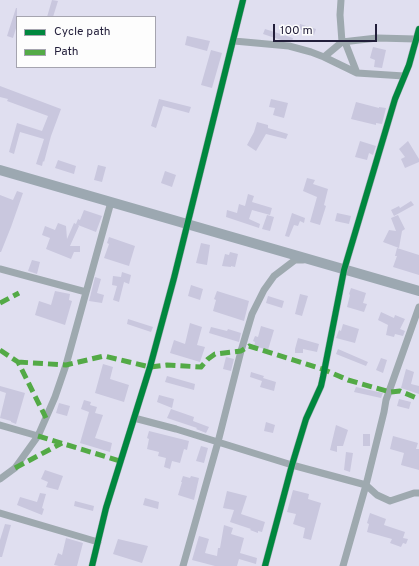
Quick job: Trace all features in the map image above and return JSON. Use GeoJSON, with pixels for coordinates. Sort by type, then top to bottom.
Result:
{"type":"FeatureCollection","features":[{"type":"Feature","properties":{"kind":"street"},"geometry":{"type":"LineString","coordinates":[[92,566],[106,508],[150,367],[189,225],[244,0]]}},
{"type":"Feature","properties":{"kind":"street"},"geometry":{"type":"LineString","coordinates":[[341,0],[340,15],[343,42],[357,73]]}},
{"type":"Feature","properties":{"kind":"street"},"geometry":{"type":"LineString","coordinates":[[265,566],[306,419],[321,386],[344,270],[395,99],[409,65],[419,29]]}},
{"type":"Feature","properties":{"kind":"street"},"geometry":{"type":"LineString","coordinates":[[324,57],[343,42],[377,38],[416,40]]}},
{"type":"Feature","properties":{"kind":"street"},"geometry":{"type":"LineString","coordinates":[[234,41],[289,46],[324,57],[357,73],[404,76]]}},
{"type":"Feature","properties":{"kind":"street"},"geometry":{"type":"LineString","coordinates":[[0,170],[419,291]]}},
{"type":"Feature","properties":{"kind":"street"},"geometry":{"type":"LineString","coordinates":[[0,479],[15,468],[38,436],[55,396],[66,365],[111,202]]}},
{"type":"Feature","properties":{"kind":"street"},"geometry":{"type":"LineString","coordinates":[[183,566],[252,314],[264,290],[274,276],[295,260],[308,259]]}},
{"type":"Feature","properties":{"kind":"street"},"geometry":{"type":"LineString","coordinates":[[0,269],[86,292]]}},
{"type":"Feature","properties":{"kind":"street"},"geometry":{"type":"LineString","coordinates":[[343,566],[366,485],[386,400],[419,307]]}},
{"type":"Feature","properties":{"kind":"street"},"geometry":{"type":"LineString","coordinates":[[134,418],[292,465],[366,485],[377,495],[390,501],[414,493],[419,493]]}},
{"type":"Feature","properties":{"kind":"street"},"geometry":{"type":"LineString","coordinates":[[0,425],[38,436]]}},
{"type":"Feature","properties":{"kind":"street"},"geometry":{"type":"LineString","coordinates":[[0,513],[98,542]]}},
{"type":"Feature","properties":{"kind":"building"},"geometry":{"type":"Polygon","coordinates":[[[52,0],[58,1],[53,16],[47,16],[52,0]]]}},
{"type":"Feature","properties":{"kind":"building"},"geometry":{"type":"Polygon","coordinates":[[[17,8],[16,28],[13,38],[7,36],[17,8]]]}},
{"type":"Feature","properties":{"kind":"building"},"geometry":{"type":"Polygon","coordinates":[[[300,24],[316,29],[314,35],[299,29],[300,24]]]}},
{"type":"Feature","properties":{"kind":"building"},"geometry":{"type":"Polygon","coordinates":[[[265,29],[293,38],[292,42],[263,34],[265,29]]]}},
{"type":"Feature","properties":{"kind":"building"},"geometry":{"type":"Polygon","coordinates":[[[187,36],[210,41],[207,51],[185,45],[187,36]]]}},
{"type":"Feature","properties":{"kind":"building"},"geometry":{"type":"Polygon","coordinates":[[[373,47],[386,50],[382,68],[374,67],[375,60],[370,58],[373,47]]]}},
{"type":"Feature","properties":{"kind":"building"},"geometry":{"type":"Polygon","coordinates":[[[211,50],[222,53],[212,88],[201,85],[211,50]]]}},
{"type":"Feature","properties":{"kind":"building"},"geometry":{"type":"Polygon","coordinates":[[[0,86],[61,109],[42,166],[36,164],[44,139],[20,132],[14,154],[9,152],[17,123],[42,131],[48,116],[0,97],[0,86]]]}},
{"type":"Feature","properties":{"kind":"building"},"geometry":{"type":"Polygon","coordinates":[[[159,99],[191,107],[189,113],[163,106],[156,128],[151,126],[159,99]]]}},
{"type":"Feature","properties":{"kind":"building"},"geometry":{"type":"Polygon","coordinates":[[[271,99],[288,103],[284,118],[273,115],[275,108],[269,107],[271,99]]]}},
{"type":"Feature","properties":{"kind":"building"},"geometry":{"type":"Polygon","coordinates":[[[356,102],[379,108],[386,108],[382,124],[376,123],[376,125],[351,119],[356,102]]]}},
{"type":"Feature","properties":{"kind":"building"},"geometry":{"type":"Polygon","coordinates":[[[257,122],[268,125],[268,128],[288,134],[286,139],[266,134],[256,151],[247,145],[254,132],[257,122]]]}},
{"type":"Feature","properties":{"kind":"building"},"geometry":{"type":"Polygon","coordinates":[[[360,141],[376,146],[373,155],[369,153],[367,160],[355,157],[360,141]]]}},
{"type":"Feature","properties":{"kind":"building"},"geometry":{"type":"Polygon","coordinates":[[[408,141],[419,159],[419,162],[405,168],[401,159],[405,157],[399,149],[408,141]]]}},
{"type":"Feature","properties":{"kind":"building"},"geometry":{"type":"Polygon","coordinates":[[[58,160],[76,166],[74,174],[55,168],[58,160]]]}},
{"type":"Feature","properties":{"kind":"building"},"geometry":{"type":"Polygon","coordinates":[[[98,165],[106,167],[102,182],[94,180],[98,165]]]}},
{"type":"Feature","properties":{"kind":"building"},"geometry":{"type":"Polygon","coordinates":[[[165,171],[176,175],[172,187],[161,183],[165,171]]]}},
{"type":"Feature","properties":{"kind":"building"},"geometry":{"type":"Polygon","coordinates":[[[307,178],[315,180],[313,184],[328,189],[324,205],[326,206],[320,225],[310,222],[317,197],[303,191],[307,178]]]}},
{"type":"Feature","properties":{"kind":"building"},"geometry":{"type":"Polygon","coordinates":[[[17,191],[23,193],[0,252],[0,195],[13,200],[17,191]]]}},
{"type":"Feature","properties":{"kind":"building"},"geometry":{"type":"Polygon","coordinates":[[[248,194],[254,196],[252,202],[272,208],[270,215],[252,210],[249,219],[260,224],[259,228],[226,217],[227,210],[237,213],[239,204],[245,206],[248,194]]]}},
{"type":"Feature","properties":{"kind":"building"},"geometry":{"type":"Polygon","coordinates":[[[411,201],[414,205],[394,216],[391,210],[399,206],[400,208],[411,201]]]}},
{"type":"Feature","properties":{"kind":"building"},"geometry":{"type":"Polygon","coordinates":[[[84,210],[102,216],[96,232],[78,225],[79,226],[70,246],[80,246],[80,252],[74,252],[71,259],[46,249],[50,238],[42,235],[45,226],[55,230],[58,223],[66,226],[67,239],[74,223],[76,224],[78,219],[80,220],[84,210]]]}},
{"type":"Feature","properties":{"kind":"building"},"geometry":{"type":"Polygon","coordinates":[[[292,213],[305,218],[304,223],[300,221],[298,226],[294,225],[289,237],[285,236],[292,213]]]}},
{"type":"Feature","properties":{"kind":"building"},"geometry":{"type":"Polygon","coordinates":[[[337,213],[351,216],[349,224],[335,221],[337,213]]]}},
{"type":"Feature","properties":{"kind":"building"},"geometry":{"type":"Polygon","coordinates":[[[267,215],[274,217],[270,231],[262,229],[267,215]]]}},
{"type":"Feature","properties":{"kind":"building"},"geometry":{"type":"Polygon","coordinates":[[[398,215],[405,229],[402,231],[399,248],[383,242],[389,230],[396,231],[391,218],[398,215]]]}},
{"type":"Feature","properties":{"kind":"building"},"geometry":{"type":"Polygon","coordinates":[[[109,237],[135,246],[129,266],[104,258],[109,244],[107,243],[109,237]]]}},
{"type":"Feature","properties":{"kind":"building"},"geometry":{"type":"Polygon","coordinates":[[[201,243],[210,245],[207,265],[196,263],[201,243]]]}},
{"type":"Feature","properties":{"kind":"building"},"geometry":{"type":"Polygon","coordinates":[[[397,248],[419,255],[419,275],[393,267],[397,256],[395,256],[397,248]]]}},
{"type":"Feature","properties":{"kind":"building"},"geometry":{"type":"Polygon","coordinates":[[[230,252],[238,254],[235,267],[222,266],[225,254],[229,255],[230,252]]]}},
{"type":"Feature","properties":{"kind":"building"},"geometry":{"type":"Polygon","coordinates":[[[32,260],[40,262],[37,274],[28,271],[32,260]]]}},
{"type":"Feature","properties":{"kind":"building"},"geometry":{"type":"Polygon","coordinates":[[[122,272],[131,275],[129,284],[124,282],[119,302],[113,300],[117,286],[112,285],[113,276],[121,277],[122,272]]]}},
{"type":"Feature","properties":{"kind":"building"},"geometry":{"type":"Polygon","coordinates":[[[95,277],[101,279],[97,293],[104,295],[102,303],[89,301],[95,277]]]}},
{"type":"Feature","properties":{"kind":"building"},"geometry":{"type":"Polygon","coordinates":[[[191,285],[203,289],[200,300],[188,296],[191,285]]]}},
{"type":"Feature","properties":{"kind":"building"},"geometry":{"type":"Polygon","coordinates":[[[351,288],[366,293],[363,303],[367,304],[364,312],[347,307],[351,288]]]}},
{"type":"Feature","properties":{"kind":"building"},"geometry":{"type":"Polygon","coordinates":[[[55,291],[70,294],[69,300],[72,301],[65,325],[35,315],[39,301],[51,305],[55,291]]]}},
{"type":"Feature","properties":{"kind":"building"},"geometry":{"type":"Polygon","coordinates":[[[217,291],[249,301],[244,321],[213,311],[216,300],[214,299],[217,291]]]}},
{"type":"Feature","properties":{"kind":"building"},"geometry":{"type":"Polygon","coordinates":[[[300,294],[308,296],[302,316],[295,314],[300,294]]]}},
{"type":"Feature","properties":{"kind":"building"},"geometry":{"type":"Polygon","coordinates":[[[268,296],[284,301],[282,308],[266,303],[268,296]]]}},
{"type":"Feature","properties":{"kind":"building"},"geometry":{"type":"Polygon","coordinates":[[[381,312],[394,318],[395,315],[405,319],[400,329],[405,331],[403,336],[395,334],[394,337],[386,335],[388,325],[378,320],[381,312]]]}},
{"type":"Feature","properties":{"kind":"building"},"geometry":{"type":"Polygon","coordinates":[[[128,319],[153,327],[151,332],[127,324],[128,319]]]}},
{"type":"Feature","properties":{"kind":"building"},"geometry":{"type":"Polygon","coordinates":[[[190,323],[202,327],[197,345],[205,347],[200,362],[170,353],[174,340],[185,344],[190,323]]]}},
{"type":"Feature","properties":{"kind":"building"},"geometry":{"type":"Polygon","coordinates":[[[343,324],[359,329],[355,343],[336,338],[339,330],[341,331],[343,324]]]}},
{"type":"Feature","properties":{"kind":"building"},"geometry":{"type":"Polygon","coordinates":[[[261,326],[274,330],[268,350],[254,346],[255,342],[253,341],[255,336],[258,337],[261,326]]]}},
{"type":"Feature","properties":{"kind":"building"},"geometry":{"type":"Polygon","coordinates":[[[211,327],[227,331],[228,329],[241,333],[239,342],[209,333],[211,327]]]}},
{"type":"Feature","properties":{"kind":"building"},"geometry":{"type":"Polygon","coordinates":[[[298,338],[319,344],[317,352],[303,349],[303,353],[295,353],[298,338]]]}},
{"type":"Feature","properties":{"kind":"building"},"geometry":{"type":"Polygon","coordinates":[[[338,349],[368,362],[366,366],[336,354],[338,349]]]}},
{"type":"Feature","properties":{"kind":"building"},"geometry":{"type":"Polygon","coordinates":[[[226,357],[234,359],[231,371],[223,369],[226,357]]]}},
{"type":"Feature","properties":{"kind":"building"},"geometry":{"type":"Polygon","coordinates":[[[381,358],[387,360],[383,373],[376,370],[381,358]]]}},
{"type":"Feature","properties":{"kind":"building"},"geometry":{"type":"Polygon","coordinates":[[[103,364],[113,367],[110,379],[129,385],[124,402],[95,393],[103,364]]]}},
{"type":"Feature","properties":{"kind":"building"},"geometry":{"type":"Polygon","coordinates":[[[406,369],[414,372],[411,384],[419,386],[419,394],[401,388],[406,369]]]}},
{"type":"Feature","properties":{"kind":"building"},"geometry":{"type":"Polygon","coordinates":[[[251,372],[276,382],[274,391],[260,387],[262,381],[250,377],[251,372]]]}},
{"type":"Feature","properties":{"kind":"building"},"geometry":{"type":"Polygon","coordinates":[[[167,376],[195,384],[194,390],[165,382],[167,376]]]}},
{"type":"Feature","properties":{"kind":"building"},"geometry":{"type":"Polygon","coordinates":[[[0,386],[25,393],[16,424],[0,418],[6,393],[0,391],[0,386]]]}},
{"type":"Feature","properties":{"kind":"building"},"geometry":{"type":"Polygon","coordinates":[[[356,387],[383,393],[381,398],[354,392],[356,387]]]}},
{"type":"Feature","properties":{"kind":"building"},"geometry":{"type":"Polygon","coordinates":[[[159,395],[174,399],[172,408],[157,402],[159,395]]]}},
{"type":"Feature","properties":{"kind":"building"},"geometry":{"type":"Polygon","coordinates":[[[399,399],[411,402],[409,409],[397,406],[399,399]]]}},
{"type":"Feature","properties":{"kind":"building"},"geometry":{"type":"Polygon","coordinates":[[[84,400],[91,402],[90,405],[97,407],[95,413],[103,415],[95,438],[112,443],[110,452],[80,443],[89,412],[81,409],[84,400]]]}},
{"type":"Feature","properties":{"kind":"building"},"geometry":{"type":"Polygon","coordinates":[[[59,403],[70,406],[67,416],[56,413],[59,403]]]}},
{"type":"Feature","properties":{"kind":"building"},"geometry":{"type":"Polygon","coordinates":[[[171,409],[194,417],[193,421],[209,427],[206,433],[196,429],[197,428],[167,418],[171,409]]]}},
{"type":"Feature","properties":{"kind":"building"},"geometry":{"type":"Polygon","coordinates":[[[266,422],[275,425],[273,433],[264,431],[266,422]]]}},
{"type":"Feature","properties":{"kind":"building"},"geometry":{"type":"Polygon","coordinates":[[[336,425],[348,430],[343,446],[337,446],[337,452],[330,450],[336,425]]]}},
{"type":"Feature","properties":{"kind":"building"},"geometry":{"type":"Polygon","coordinates":[[[149,431],[189,441],[187,450],[184,449],[180,463],[172,461],[170,469],[164,467],[166,458],[158,456],[159,452],[147,449],[149,439],[147,438],[149,431]]]}},
{"type":"Feature","properties":{"kind":"building"},"geometry":{"type":"Polygon","coordinates":[[[363,434],[370,434],[370,446],[363,446],[363,434]]]}},
{"type":"Feature","properties":{"kind":"building"},"geometry":{"type":"Polygon","coordinates":[[[393,436],[418,443],[416,449],[419,449],[419,470],[401,465],[404,453],[390,449],[393,436]]]}},
{"type":"Feature","properties":{"kind":"building"},"geometry":{"type":"Polygon","coordinates":[[[201,446],[208,448],[204,463],[196,461],[201,446]]]}},
{"type":"Feature","properties":{"kind":"building"},"geometry":{"type":"Polygon","coordinates":[[[346,452],[353,453],[350,472],[344,470],[346,452]]]}},
{"type":"Feature","properties":{"kind":"building"},"geometry":{"type":"Polygon","coordinates":[[[45,470],[63,476],[58,490],[46,487],[48,482],[41,479],[45,470]]]}},
{"type":"Feature","properties":{"kind":"building"},"geometry":{"type":"Polygon","coordinates":[[[183,476],[199,478],[194,500],[178,495],[183,476]]]}},
{"type":"Feature","properties":{"kind":"building"},"geometry":{"type":"Polygon","coordinates":[[[293,490],[309,494],[308,499],[321,503],[311,540],[303,538],[305,528],[293,524],[296,514],[287,512],[293,490]]]}},
{"type":"Feature","properties":{"kind":"building"},"geometry":{"type":"Polygon","coordinates":[[[227,491],[247,496],[241,514],[265,522],[262,532],[258,531],[258,533],[230,522],[234,510],[223,508],[227,491]]]}},
{"type":"Feature","properties":{"kind":"building"},"geometry":{"type":"Polygon","coordinates":[[[40,493],[46,494],[42,508],[44,509],[42,515],[17,505],[20,497],[37,502],[40,493]]]}},
{"type":"Feature","properties":{"kind":"building"},"geometry":{"type":"Polygon","coordinates":[[[145,498],[159,502],[158,509],[143,505],[145,498]]]}},
{"type":"Feature","properties":{"kind":"building"},"geometry":{"type":"Polygon","coordinates":[[[75,501],[94,506],[93,511],[74,506],[75,501]]]}},
{"type":"Feature","properties":{"kind":"building"},"geometry":{"type":"Polygon","coordinates":[[[370,513],[386,519],[384,525],[405,532],[403,538],[408,539],[406,544],[403,543],[401,547],[390,543],[392,539],[367,532],[369,524],[367,523],[370,513]]]}},
{"type":"Feature","properties":{"kind":"building"},"geometry":{"type":"Polygon","coordinates":[[[5,524],[11,525],[2,557],[0,557],[0,540],[5,524]]]}},
{"type":"Feature","properties":{"kind":"building"},"geometry":{"type":"Polygon","coordinates":[[[224,525],[233,528],[231,534],[244,538],[240,553],[257,558],[256,564],[239,559],[237,566],[215,566],[192,560],[199,536],[209,539],[205,553],[217,556],[224,525]]]}},
{"type":"Feature","properties":{"kind":"building"},"geometry":{"type":"Polygon","coordinates":[[[66,538],[83,543],[77,566],[54,565],[58,553],[62,555],[66,538]]]}},
{"type":"Feature","properties":{"kind":"building"},"geometry":{"type":"Polygon","coordinates":[[[118,539],[148,546],[142,563],[113,554],[118,539]]]}},
{"type":"Feature","properties":{"kind":"marked path"},"geometry":{"type":"LineString","coordinates":[[0,303],[19,293]]}},
{"type":"Feature","properties":{"kind":"marked path"},"geometry":{"type":"LineString","coordinates":[[18,362],[66,365],[104,356],[150,367],[167,365],[201,367],[215,354],[241,351],[249,346],[325,370],[348,380],[390,392],[400,391],[419,399]]}},
{"type":"Feature","properties":{"kind":"marked path"},"geometry":{"type":"LineString","coordinates":[[0,350],[18,362],[46,418]]}},
{"type":"Feature","properties":{"kind":"marked path"},"geometry":{"type":"LineString","coordinates":[[38,436],[120,461]]}},
{"type":"Feature","properties":{"kind":"marked path"},"geometry":{"type":"LineString","coordinates":[[15,468],[62,443]]}},
{"type":"Feature","properties":{"kind":"cycle path"},"geometry":{"type":"LineString","coordinates":[[92,566],[106,508],[150,367],[174,278],[243,0]]}},
{"type":"Feature","properties":{"kind":"cycle path"},"geometry":{"type":"LineString","coordinates":[[265,566],[306,419],[321,386],[344,270],[395,99],[409,65],[419,29]]}}]}
